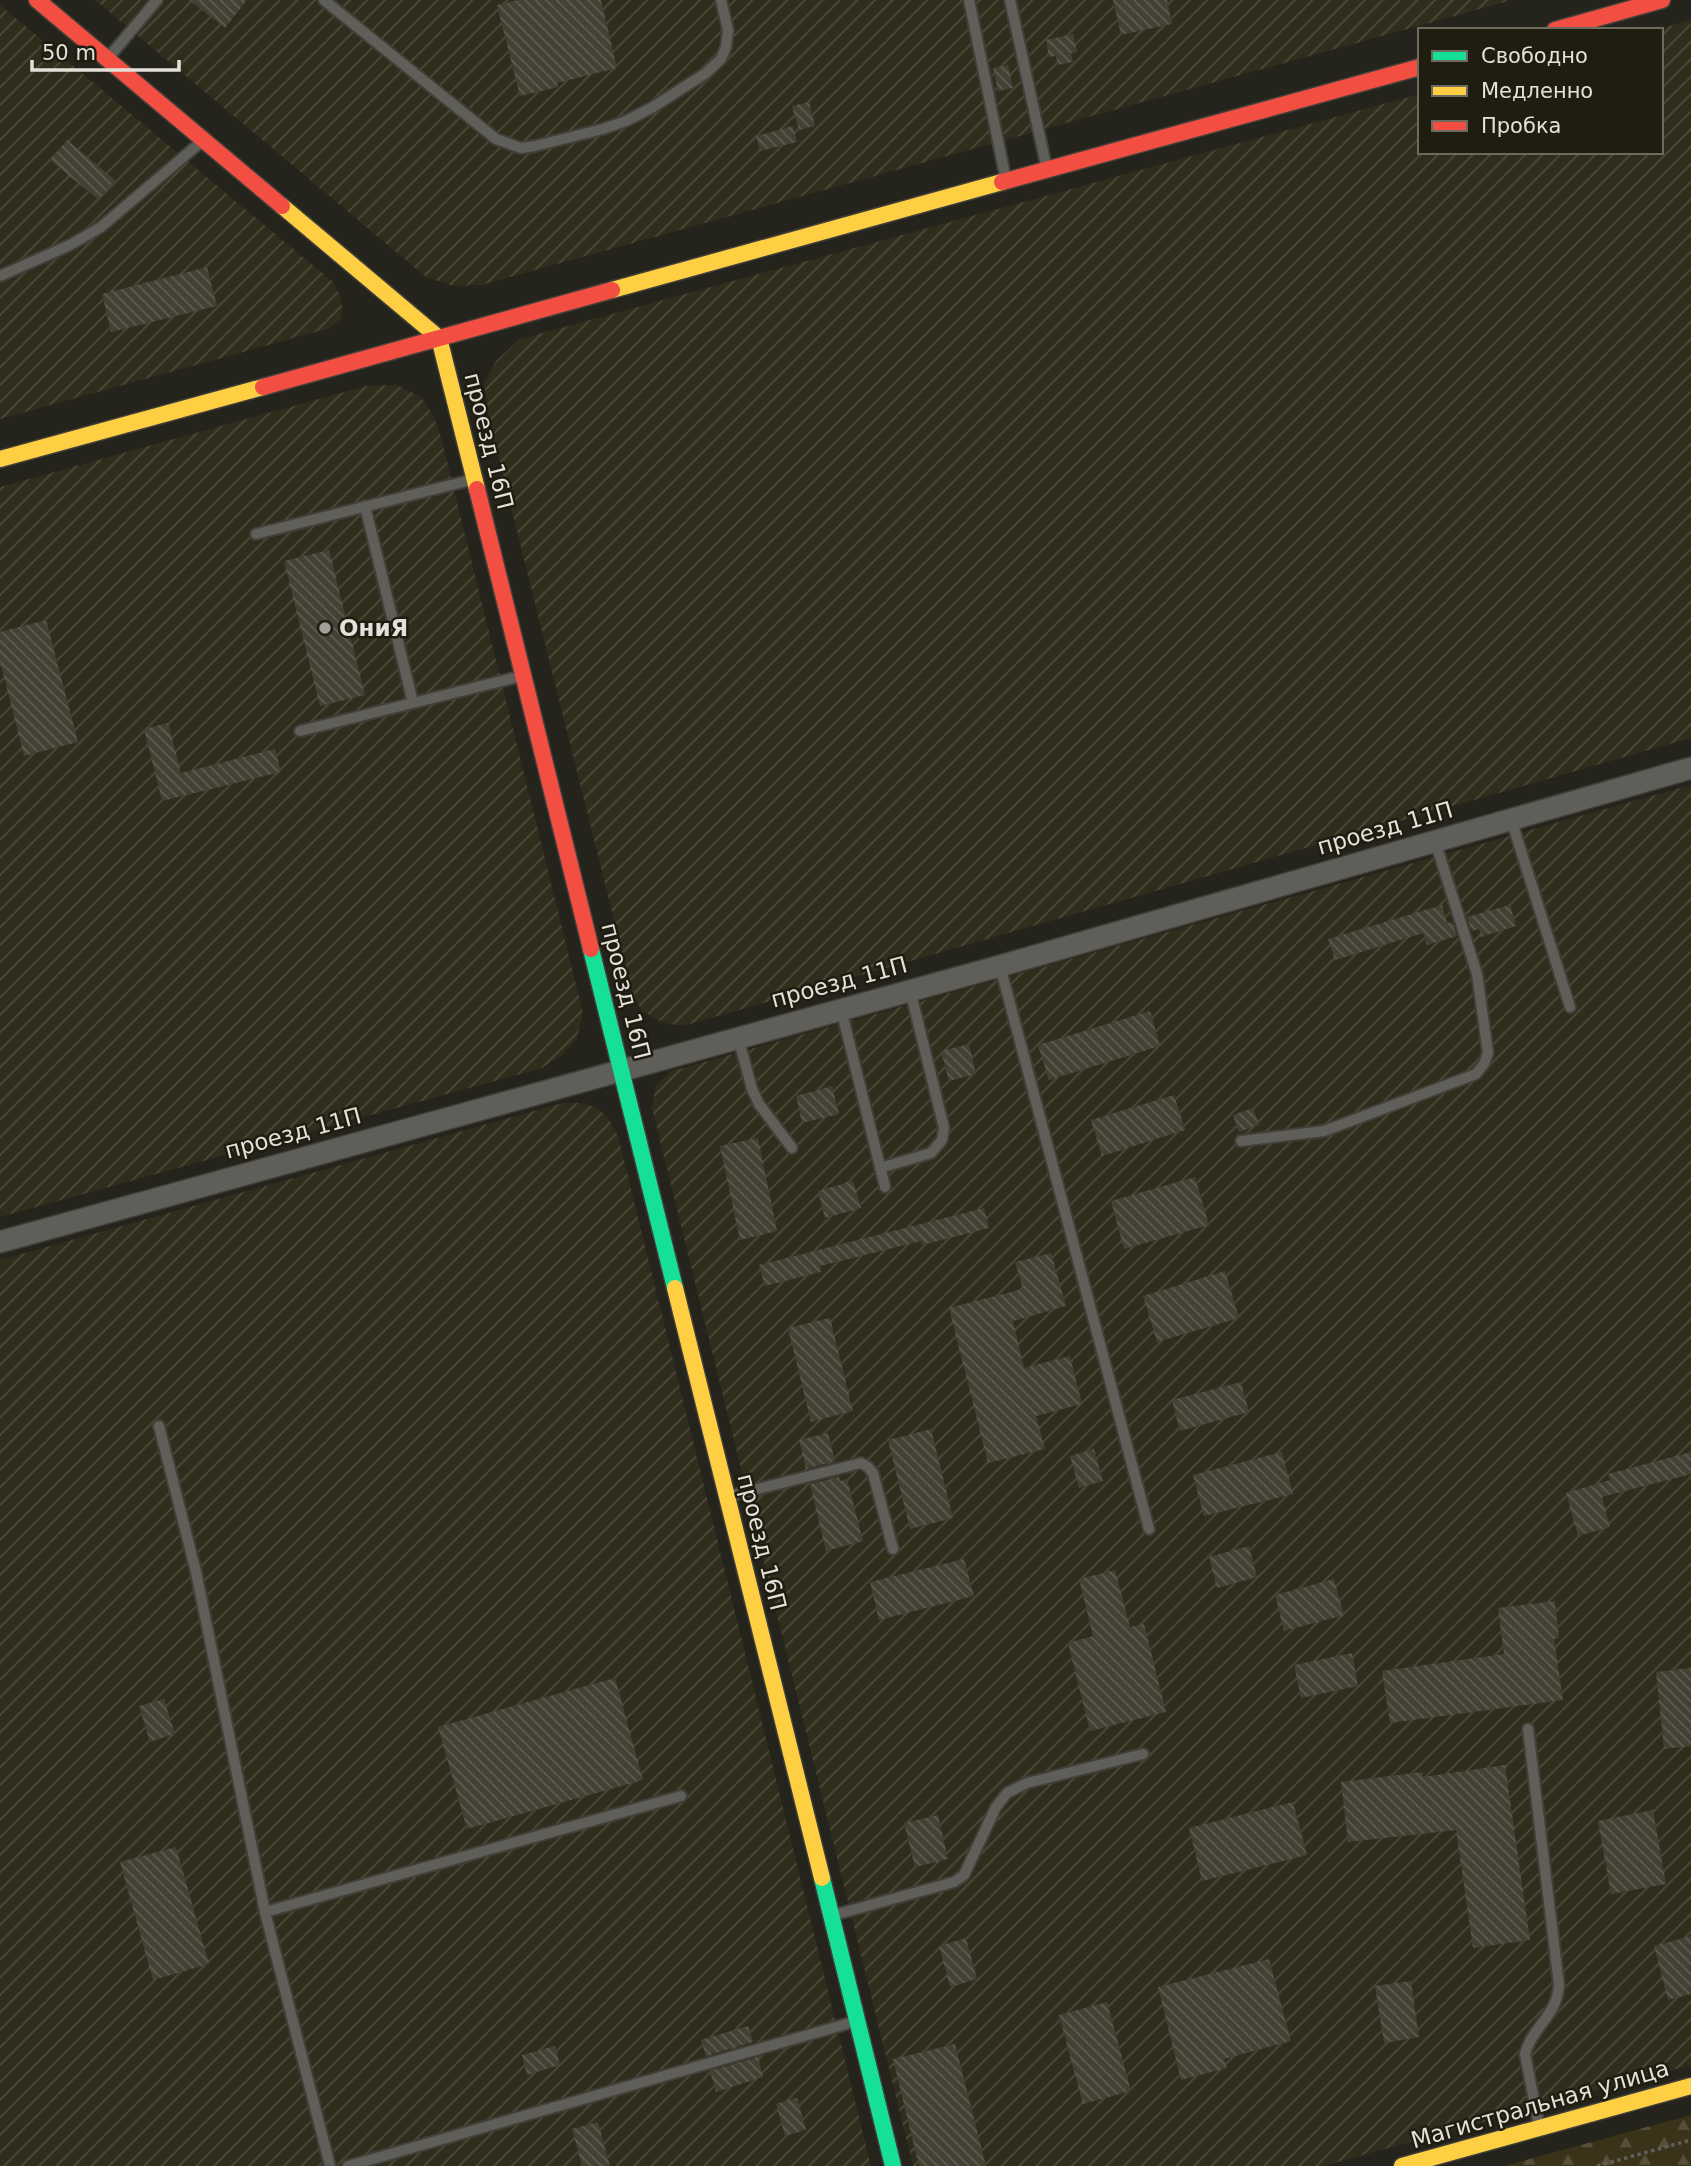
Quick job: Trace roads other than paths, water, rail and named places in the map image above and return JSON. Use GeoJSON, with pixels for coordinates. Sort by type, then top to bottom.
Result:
{"type":"FeatureCollection","features":[{"type":"Feature","properties":{"kind":"main road"},"geometry":{"type":"LineString","coordinates":[[37,0],[439,338]]}},
{"type":"Feature","properties":{"kind":"main road"},"geometry":{"type":"LineString","coordinates":[[1562,28],[1662,0]]}},
{"type":"Feature","properties":{"kind":"main road"},"geometry":{"type":"LineString","coordinates":[[0,459],[1418,68]]}},
{"type":"Feature","properties":{"kind":"main road","name":"проезд 16П"},"geometry":{"type":"LineString","coordinates":[[439,338],[893,2166]]}},
{"type":"Feature","properties":{"kind":"main road","name":"Магистральная улица"},"geometry":{"type":"LineString","coordinates":[[1402,2166],[1691,2086]]}},
{"type":"Feature","properties":{"kind":"street","name":"проезд 11П"},"geometry":{"type":"LineString","coordinates":[[0,1242],[1000,966],[1691,768]]}},
{"type":"Feature","properties":{"kind":"lane"},"geometry":{"type":"LineString","coordinates":[[108,59],[157,0]]}},
{"type":"Feature","properties":{"kind":"lane"},"geometry":{"type":"LineString","coordinates":[[324,0],[496,139],[521,148],[603,129],[625,121],[653,107],[706,73],[721,59],[726,47],[728,30],[721,0]]}},
{"type":"Feature","properties":{"kind":"lane"},"geometry":{"type":"LineString","coordinates":[[969,0],[1006,181]]}},
{"type":"Feature","properties":{"kind":"lane"},"geometry":{"type":"LineString","coordinates":[[1010,0],[1047,170]]}},
{"type":"Feature","properties":{"kind":"lane"},"geometry":{"type":"LineString","coordinates":[[0,276],[70,245],[101,227],[203,140]]}},
{"type":"Feature","properties":{"kind":"lane"},"geometry":{"type":"LineString","coordinates":[[256,534],[475,479]]}},
{"type":"Feature","properties":{"kind":"lane"},"geometry":{"type":"LineString","coordinates":[[365,506],[413,703]]}},
{"type":"Feature","properties":{"kind":"lane"},"geometry":{"type":"LineString","coordinates":[[300,731],[524,675]]}},
{"type":"Feature","properties":{"kind":"lane"},"geometry":{"type":"LineString","coordinates":[[1511,819],[1570,1007]]}},
{"type":"Feature","properties":{"kind":"lane"},"geometry":{"type":"LineString","coordinates":[[1241,1141],[1324,1131],[1476,1074],[1484,1064],[1488,1053],[1478,974],[1435,841]]}},
{"type":"Feature","properties":{"kind":"lane"},"geometry":{"type":"LineString","coordinates":[[1000,966],[1149,1529]]}},
{"type":"Feature","properties":{"kind":"lane"},"geometry":{"type":"LineString","coordinates":[[880,1168],[931,1153],[942,1140],[944,1128],[910,990]]}},
{"type":"Feature","properties":{"kind":"lane"},"geometry":{"type":"LineString","coordinates":[[841,1009],[885,1187]]}},
{"type":"Feature","properties":{"kind":"lane"},"geometry":{"type":"LineString","coordinates":[[738,1037],[752,1089],[759,1104],[792,1149]]}},
{"type":"Feature","properties":{"kind":"lane"},"geometry":{"type":"LineString","coordinates":[[159,1426],[196,1572],[265,1912],[330,2166]]}},
{"type":"Feature","properties":{"kind":"lane"},"geometry":{"type":"LineString","coordinates":[[727,1496],[861,1463],[873,1474],[893,1549]]}},
{"type":"Feature","properties":{"kind":"lane"},"geometry":{"type":"LineString","coordinates":[[1528,1729],[1559,1985],[1558,1997],[1552,2011],[1527,2046],[1525,2054],[1540,2128]]}},
{"type":"Feature","properties":{"kind":"lane"},"geometry":{"type":"LineString","coordinates":[[831,1915],[954,1882],[964,1875],[996,1807],[1007,1793],[1027,1783],[1143,1754]]}},
{"type":"Feature","properties":{"kind":"lane"},"geometry":{"type":"LineString","coordinates":[[265,1912],[681,1797]]}},
{"type":"Feature","properties":{"kind":"lane"},"geometry":{"type":"LineString","coordinates":[[348,2166],[857,2021]]}},
{"type":"Feature","properties":{"kind":"place","name":"ОниЯ"},"geometry":{"type":"Point","coordinates":[325,628]}}]}
